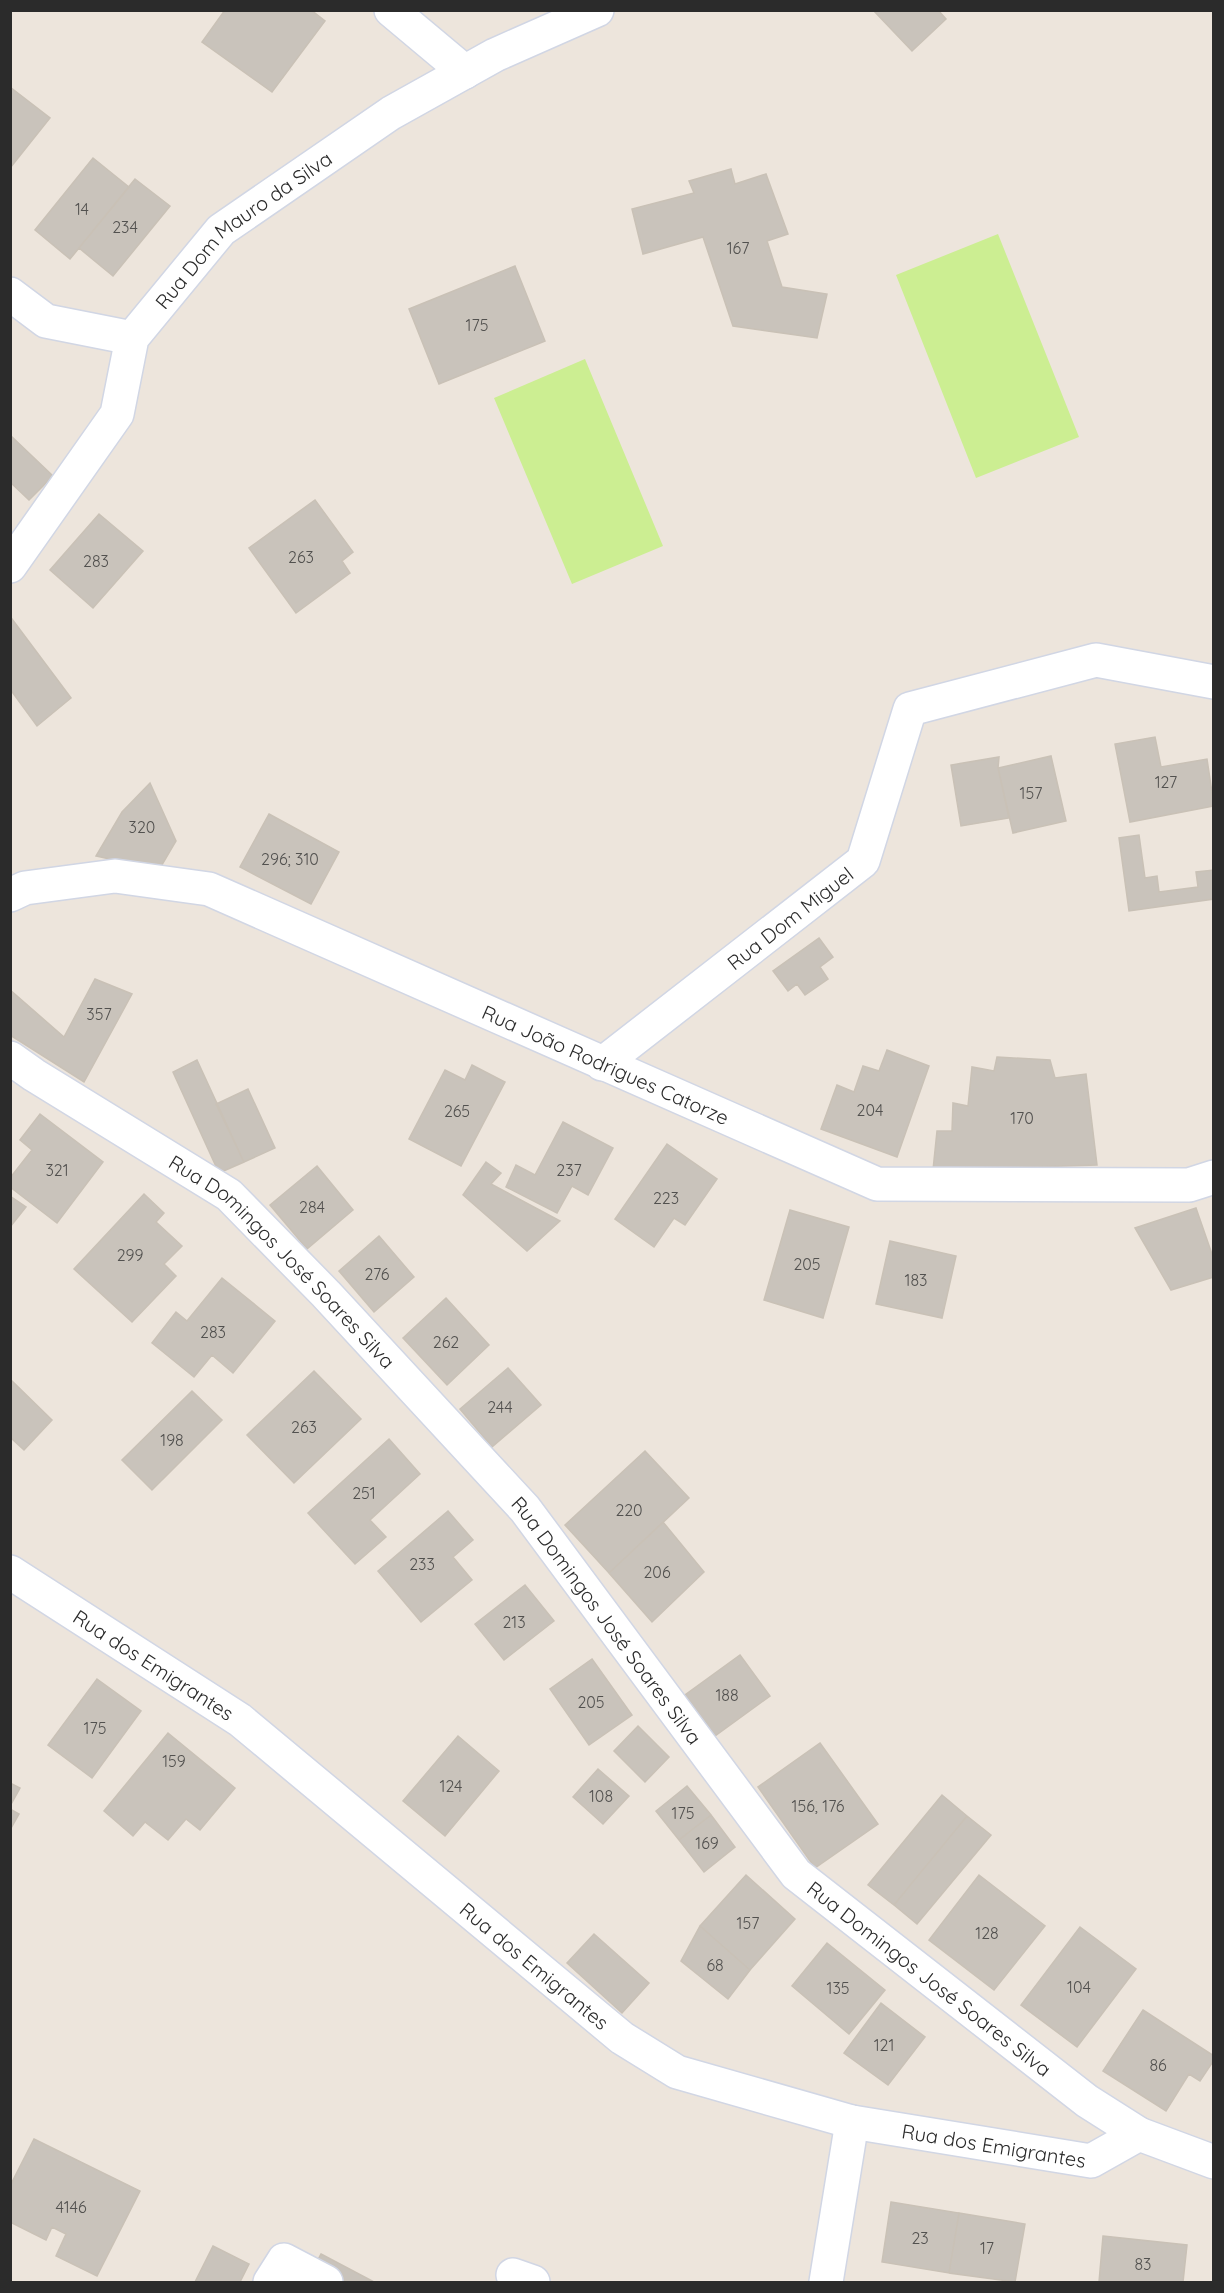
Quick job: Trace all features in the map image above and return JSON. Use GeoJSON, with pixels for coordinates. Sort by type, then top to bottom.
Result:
{"type":"FeatureCollection","features":[{"type":"Feature","properties":{"kind":"street"},"geometry":{"type":"LineString","coordinates":[[391,10],[465,72]]}},
{"type":"Feature","properties":{"kind":"street","name":"Rua Dom Mauro da Silva"},"geometry":{"type":"LineString","coordinates":[[10,566],[117,414],[132,338],[221,230],[392,113],[495,55],[597,10]]}},
{"type":"Feature","properties":{"kind":"street"},"geometry":{"type":"LineString","coordinates":[[10,294],[46,321],[132,338]]}},
{"type":"Feature","properties":{"kind":"street","name":"Rua Dom Miguel"},"geometry":{"type":"LineString","coordinates":[[602,1064],[863,861],[910,709],[1096,660],[1214,682]]}},
{"type":"Feature","properties":{"kind":"street","name":"Rua João Rodrigues Catorze"},"geometry":{"type":"LineString","coordinates":[[10,895],[26,888],[115,876],[208,889],[877,1184],[1189,1185],[1214,1177]]}},
{"type":"Feature","properties":{"kind":"street","name":"Rua Domingos José Soares Silva"},"geometry":{"type":"LineString","coordinates":[[10,1058],[229,1195],[326,1294],[525,1509],[796,1874],[1087,2101],[1139,2134],[1214,2162]]}},
{"type":"Feature","properties":{"kind":"street","name":"Rua dos Emigrantes"},"geometry":{"type":"LineString","coordinates":[[10,1572],[240,1720],[622,2038],[677,2072],[852,2122],[1091,2161],[1139,2134]]}},
{"type":"Feature","properties":{"kind":"street"},"geometry":{"type":"LineString","coordinates":[[826,2283],[852,2122]]}},
{"type":"Feature","properties":{"kind":"street"},"geometry":{"type":"LineString","coordinates":[[270,2283],[284,2260],[326,2283]]}},
{"type":"Feature","properties":{"kind":"green space"},"geometry":{"type":"Polygon","coordinates":[[[998,234],[1079,437],[976,478],[896,275],[998,234]]]}},
{"type":"Feature","properties":{"kind":"green space"},"geometry":{"type":"Polygon","coordinates":[[[585,359],[663,546],[572,584],[494,398],[585,359]]]}},
{"type":"Feature","properties":{"kind":"building"},"geometry":{"type":"Polygon","coordinates":[[[225,10],[311,10],[325,21],[272,92],[202,42],[225,10]]]}},
{"type":"Feature","properties":{"kind":"building"},"geometry":{"type":"Polygon","coordinates":[[[873,10],[938,10],[946,19],[912,51],[873,10]]]}},
{"type":"Feature","properties":{"kind":"building"},"geometry":{"type":"Polygon","coordinates":[[[10,87],[50,118],[10,168],[10,87]]]}},
{"type":"Feature","properties":{"kind":"building"},"geometry":{"type":"Polygon","coordinates":[[[93,158],[129,187],[70,259],[35,230],[93,158]]]}},
{"type":"Feature","properties":{"kind":"building"},"geometry":{"type":"Polygon","coordinates":[[[731,169],[735,184],[766,174],[788,234],[767,241],[782,287],[827,294],[817,338],[733,326],[703,237],[643,254],[632,209],[694,193],[689,181],[731,169]]]}},
{"type":"Feature","properties":{"kind":"building"},"geometry":{"type":"Polygon","coordinates":[[[135,179],[170,206],[113,276],[79,248],[135,179]]]}},
{"type":"Feature","properties":{"kind":"building"},"geometry":{"type":"Polygon","coordinates":[[[515,266],[545,341],[439,384],[409,309],[515,266]]]}},
{"type":"Feature","properties":{"kind":"building"},"geometry":{"type":"Polygon","coordinates":[[[10,435],[53,476],[29,500],[10,482],[10,435]]]}},
{"type":"Feature","properties":{"kind":"building"},"geometry":{"type":"Polygon","coordinates":[[[315,500],[353,552],[342,561],[350,573],[296,613],[249,548],[315,500]]]}},
{"type":"Feature","properties":{"kind":"building"},"geometry":{"type":"Polygon","coordinates":[[[99,514],[143,551],[93,608],[50,570],[99,514]]]}},
{"type":"Feature","properties":{"kind":"building"},"geometry":{"type":"Polygon","coordinates":[[[12,619],[71,698],[37,726],[10,689],[10,621],[12,619]]]}},
{"type":"Feature","properties":{"kind":"building"},"geometry":{"type":"Polygon","coordinates":[[[1155,737],[1161,767],[1207,759],[1214,806],[1130,822],[1115,744],[1155,737]]]}},
{"type":"Feature","properties":{"kind":"building"},"geometry":{"type":"Polygon","coordinates":[[[1051,756],[1066,821],[1013,833],[998,768],[1051,756]]]}},
{"type":"Feature","properties":{"kind":"building"},"geometry":{"type":"Polygon","coordinates":[[[999,757],[998,768],[1009,818],[961,826],[951,765],[999,757]]]}},
{"type":"Feature","properties":{"kind":"building"},"geometry":{"type":"Polygon","coordinates":[[[150,783],[176,841],[159,870],[96,856],[122,812],[150,783]]]}},
{"type":"Feature","properties":{"kind":"building"},"geometry":{"type":"Polygon","coordinates":[[[269,814],[339,852],[311,904],[240,867],[269,814]]]}},
{"type":"Feature","properties":{"kind":"building"},"geometry":{"type":"Polygon","coordinates":[[[1139,835],[1145,878],[1157,876],[1159,892],[1198,887],[1196,872],[1214,870],[1214,899],[1129,911],[1119,838],[1139,835]]]}},
{"type":"Feature","properties":{"kind":"building"},"geometry":{"type":"Polygon","coordinates":[[[819,938],[833,957],[820,967],[828,979],[805,995],[797,984],[788,991],[773,971],[819,938]]]}},
{"type":"Feature","properties":{"kind":"building"},"geometry":{"type":"Polygon","coordinates":[[[95,979],[132,994],[84,1082],[10,1035],[10,990],[64,1037],[95,979]]]}},
{"type":"Feature","properties":{"kind":"building"},"geometry":{"type":"Polygon","coordinates":[[[887,1050],[929,1066],[897,1157],[821,1129],[837,1085],[854,1092],[863,1066],[879,1071],[887,1050]]]}},
{"type":"Feature","properties":{"kind":"building"},"geometry":{"type":"Polygon","coordinates":[[[997,1057],[1050,1060],[1055,1078],[1086,1074],[1097,1165],[933,1170],[937,1131],[952,1131],[953,1103],[968,1106],[972,1067],[994,1071],[997,1057]]]}},
{"type":"Feature","properties":{"kind":"building"},"geometry":{"type":"Polygon","coordinates":[[[197,1060],[244,1162],[219,1173],[173,1072],[197,1060]]]}},
{"type":"Feature","properties":{"kind":"building"},"geometry":{"type":"Polygon","coordinates":[[[472,1065],[505,1082],[461,1166],[409,1139],[445,1070],[465,1080],[472,1065]]]}},
{"type":"Feature","properties":{"kind":"building"},"geometry":{"type":"Polygon","coordinates":[[[248,1089],[275,1148],[244,1162],[216,1104],[248,1089]]]}},
{"type":"Feature","properties":{"kind":"building"},"geometry":{"type":"Polygon","coordinates":[[[40,1114],[103,1162],[57,1223],[10,1187],[10,1178],[32,1150],[20,1140],[40,1114]]]}},
{"type":"Feature","properties":{"kind":"building"},"geometry":{"type":"Polygon","coordinates":[[[563,1122],[613,1148],[588,1195],[572,1186],[557,1213],[506,1187],[516,1165],[535,1175],[563,1122]]]}},
{"type":"Feature","properties":{"kind":"building"},"geometry":{"type":"Polygon","coordinates":[[[667,1144],[717,1179],[685,1225],[674,1218],[654,1247],[615,1219],[667,1144]]]}},
{"type":"Feature","properties":{"kind":"building"},"geometry":{"type":"Polygon","coordinates":[[[486,1162],[501,1173],[491,1184],[560,1221],[527,1251],[463,1195],[486,1162]]]}},
{"type":"Feature","properties":{"kind":"building"},"geometry":{"type":"Polygon","coordinates":[[[317,1166],[353,1210],[307,1249],[270,1205],[317,1166]]]}},
{"type":"Feature","properties":{"kind":"building"},"geometry":{"type":"Polygon","coordinates":[[[144,1194],[164,1213],[156,1222],[182,1246],[164,1264],[176,1276],[132,1322],[74,1269],[144,1194]]]}},
{"type":"Feature","properties":{"kind":"building"},"geometry":{"type":"Polygon","coordinates":[[[10,1196],[26,1207],[10,1227],[10,1196]]]}},
{"type":"Feature","properties":{"kind":"building"},"geometry":{"type":"Polygon","coordinates":[[[1196,1208],[1214,1260],[1214,1277],[1171,1290],[1135,1228],[1196,1208]]]}},
{"type":"Feature","properties":{"kind":"building"},"geometry":{"type":"Polygon","coordinates":[[[790,1210],[849,1227],[823,1318],[764,1300],[790,1210]]]}},
{"type":"Feature","properties":{"kind":"building"},"geometry":{"type":"Polygon","coordinates":[[[379,1236],[414,1277],[374,1312],[339,1271],[379,1236]]]}},
{"type":"Feature","properties":{"kind":"building"},"geometry":{"type":"Polygon","coordinates":[[[890,1241],[956,1256],[942,1318],[876,1304],[890,1241]]]}},
{"type":"Feature","properties":{"kind":"building"},"geometry":{"type":"Polygon","coordinates":[[[222,1278],[275,1321],[233,1373],[212,1355],[194,1377],[152,1343],[176,1312],[187,1321],[222,1278]]]}},
{"type":"Feature","properties":{"kind":"building"},"geometry":{"type":"Polygon","coordinates":[[[446,1298],[489,1345],[447,1385],[403,1338],[446,1298]]]}},
{"type":"Feature","properties":{"kind":"building"},"geometry":{"type":"Polygon","coordinates":[[[508,1368],[541,1405],[492,1447],[460,1409],[508,1368]]]}},
{"type":"Feature","properties":{"kind":"building"},"geometry":{"type":"Polygon","coordinates":[[[314,1371],[361,1419],[294,1483],[247,1435],[314,1371]]]}},
{"type":"Feature","properties":{"kind":"building"},"geometry":{"type":"Polygon","coordinates":[[[10,1379],[52,1420],[24,1450],[12,1439],[10,1440],[10,1379]]]}},
{"type":"Feature","properties":{"kind":"building"},"geometry":{"type":"Polygon","coordinates":[[[192,1391],[222,1420],[152,1490],[122,1460],[192,1391]]]}},
{"type":"Feature","properties":{"kind":"building"},"geometry":{"type":"Polygon","coordinates":[[[389,1439],[420,1474],[370,1520],[386,1537],[355,1564],[308,1513],[389,1439]]]}},
{"type":"Feature","properties":{"kind":"building"},"geometry":{"type":"Polygon","coordinates":[[[645,1451],[689,1498],[609,1573],[565,1525],[645,1451]]]}},
{"type":"Feature","properties":{"kind":"building"},"geometry":{"type":"Polygon","coordinates":[[[448,1511],[473,1540],[453,1557],[472,1580],[421,1622],[378,1571],[448,1511]]]}},
{"type":"Feature","properties":{"kind":"building"},"geometry":{"type":"Polygon","coordinates":[[[663,1522],[704,1572],[652,1622],[609,1573],[663,1522]]]}},
{"type":"Feature","properties":{"kind":"building"},"geometry":{"type":"Polygon","coordinates":[[[525,1585],[554,1621],[504,1660],[475,1624],[525,1585]]]}},
{"type":"Feature","properties":{"kind":"building"},"geometry":{"type":"Polygon","coordinates":[[[740,1655],[770,1696],[715,1736],[685,1695],[740,1655]]]}},
{"type":"Feature","properties":{"kind":"building"},"geometry":{"type":"Polygon","coordinates":[[[592,1659],[632,1715],[589,1745],[550,1689],[592,1659]]]}},
{"type":"Feature","properties":{"kind":"building"},"geometry":{"type":"Polygon","coordinates":[[[97,1679],[141,1711],[92,1778],[48,1745],[97,1679]]]}},
{"type":"Feature","properties":{"kind":"building"},"geometry":{"type":"Polygon","coordinates":[[[638,1726],[669,1757],[645,1782],[614,1751],[638,1726]]]}},
{"type":"Feature","properties":{"kind":"building"},"geometry":{"type":"Polygon","coordinates":[[[168,1733],[235,1788],[200,1830],[186,1819],[168,1840],[145,1822],[133,1836],[104,1811],[168,1733]]]}},
{"type":"Feature","properties":{"kind":"building"},"geometry":{"type":"Polygon","coordinates":[[[458,1736],[499,1771],[445,1836],[403,1801],[458,1736]]]}},
{"type":"Feature","properties":{"kind":"building"},"geometry":{"type":"Polygon","coordinates":[[[820,1743],[878,1824],[815,1868],[758,1787],[820,1743]]]}},
{"type":"Feature","properties":{"kind":"building"},"geometry":{"type":"Polygon","coordinates":[[[598,1769],[629,1796],[603,1824],[573,1797],[598,1769]]]}},
{"type":"Feature","properties":{"kind":"building"},"geometry":{"type":"Polygon","coordinates":[[[10,1783],[20,1788],[10,1806],[10,1783]]]}},
{"type":"Feature","properties":{"kind":"building"},"geometry":{"type":"Polygon","coordinates":[[[687,1786],[711,1815],[679,1840],[656,1811],[687,1786]]]}},
{"type":"Feature","properties":{"kind":"building"},"geometry":{"type":"Polygon","coordinates":[[[942,1795],[967,1816],[894,1905],[868,1885],[942,1795]]]}},
{"type":"Feature","properties":{"kind":"building"},"geometry":{"type":"Polygon","coordinates":[[[10,1809],[19,1814],[10,1830],[10,1809]]]}},
{"type":"Feature","properties":{"kind":"building"},"geometry":{"type":"Polygon","coordinates":[[[711,1815],[735,1847],[704,1872],[679,1840],[711,1815]]]}},
{"type":"Feature","properties":{"kind":"building"},"geometry":{"type":"Polygon","coordinates":[[[967,1816],[991,1835],[917,1924],[894,1905],[967,1816]]]}},
{"type":"Feature","properties":{"kind":"building"},"geometry":{"type":"Polygon","coordinates":[[[746,1875],[795,1919],[750,1970],[700,1926],[746,1875]]]}},
{"type":"Feature","properties":{"kind":"building"},"geometry":{"type":"Polygon","coordinates":[[[979,1875],[1045,1926],[994,1990],[929,1940],[979,1875]]]}},
{"type":"Feature","properties":{"kind":"building"},"geometry":{"type":"Polygon","coordinates":[[[700,1926],[750,1970],[728,1999],[681,1961],[700,1926]]]}},
{"type":"Feature","properties":{"kind":"building"},"geometry":{"type":"Polygon","coordinates":[[[1080,1927],[1136,1969],[1077,2047],[1021,2005],[1080,1927]]]}},
{"type":"Feature","properties":{"kind":"building"},"geometry":{"type":"Polygon","coordinates":[[[594,1934],[649,1983],[622,2013],[567,1963],[594,1934]]]}},
{"type":"Feature","properties":{"kind":"building"},"geometry":{"type":"Polygon","coordinates":[[[827,1943],[885,1990],[849,2034],[792,1986],[827,1943]]]}},
{"type":"Feature","properties":{"kind":"building"},"geometry":{"type":"Polygon","coordinates":[[[881,2003],[925,2037],[888,2085],[844,2053],[881,2003]]]}},
{"type":"Feature","properties":{"kind":"building"},"geometry":{"type":"Polygon","coordinates":[[[1143,2010],[1214,2056],[1214,2060],[1200,2081],[1189,2074],[1166,2111],[1103,2071],[1143,2010]]]}},
{"type":"Feature","properties":{"kind":"building"},"geometry":{"type":"Polygon","coordinates":[[[34,2139],[140,2191],[97,2276],[56,2256],[66,2234],[52,2227],[46,2240],[10,2222],[10,2186],[34,2139]]]}},
{"type":"Feature","properties":{"kind":"building"},"geometry":{"type":"Polygon","coordinates":[[[891,2202],[959,2213],[949,2273],[882,2262],[891,2202]]]}},
{"type":"Feature","properties":{"kind":"building"},"geometry":{"type":"Polygon","coordinates":[[[959,2213],[1025,2224],[1015,2282],[949,2273],[959,2213]]]}},
{"type":"Feature","properties":{"kind":"building"},"geometry":{"type":"Polygon","coordinates":[[[1103,2236],[1187,2245],[1183,2282],[1099,2282],[1103,2236]]]}},
{"type":"Feature","properties":{"kind":"building"},"geometry":{"type":"Polygon","coordinates":[[[213,2246],[249,2264],[240,2282],[195,2282],[213,2246]]]}},
{"type":"Feature","properties":{"kind":"building"},"geometry":{"type":"Polygon","coordinates":[[[321,2254],[374,2282],[306,2282],[321,2254]]]}}]}
